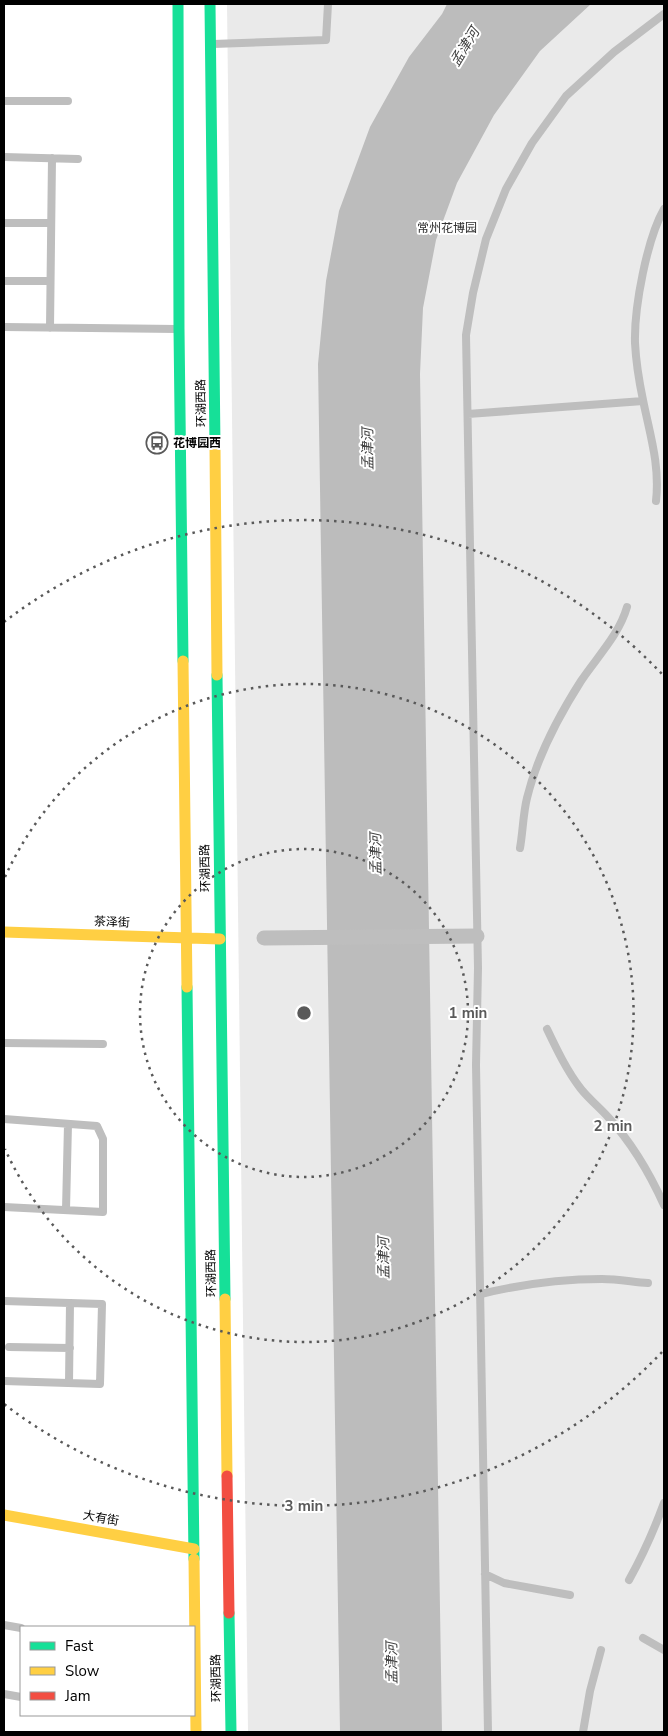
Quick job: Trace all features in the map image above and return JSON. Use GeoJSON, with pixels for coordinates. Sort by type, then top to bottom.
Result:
{"type":"FeatureCollection","features":[{"type":"Feature","properties":{"kind":"main road","name":"环湖西路"},"geometry":{"type":"LineString","coordinates":[[178,4],[179,329],[195,1626]]}},
{"type":"Feature","properties":{"kind":"main road","name":"环湖西路"},"geometry":{"type":"LineString","coordinates":[[210,4],[231,1732]]}},
{"type":"Feature","properties":{"kind":"main road","name":"茶泽街"},"geometry":{"type":"LineString","coordinates":[[4,932],[220,939]]}},
{"type":"Feature","properties":{"kind":"main road","name":"大有街"},"geometry":{"type":"LineString","coordinates":[[4,1515],[194,1549]]}},
{"type":"Feature","properties":{"kind":"main road","name":"环湖西路"},"geometry":{"type":"LineString","coordinates":[[195,1640],[196,1732]]}},
{"type":"Feature","properties":{"kind":"street"},"geometry":{"type":"LineString","coordinates":[[264,938],[470,936]]}},
{"type":"Feature","properties":{"kind":"lane"},"geometry":{"type":"LineString","coordinates":[[211,44],[326,40],[328,4]]}},
{"type":"Feature","properties":{"kind":"lane"},"geometry":{"type":"LineString","coordinates":[[488,1732],[476,1065],[470,936],[466,335],[473,293],[486,239],[506,189],[532,143],[566,96],[614,52],[664,14]]}},
{"type":"Feature","properties":{"kind":"lane"},"geometry":{"type":"LineString","coordinates":[[4,101],[68,101]]}},
{"type":"Feature","properties":{"kind":"lane"},"geometry":{"type":"LineString","coordinates":[[4,157],[78,159]]}},
{"type":"Feature","properties":{"kind":"lane"},"geometry":{"type":"LineString","coordinates":[[50,328],[52,158]]}},
{"type":"Feature","properties":{"kind":"lane"},"geometry":{"type":"LineString","coordinates":[[656,502],[658,482],[656,456],[643,401],[635,342],[637,310],[651,243],[664,208]]}},
{"type":"Feature","properties":{"kind":"lane"},"geometry":{"type":"LineString","coordinates":[[4,223],[51,224]]}},
{"type":"Feature","properties":{"kind":"lane"},"geometry":{"type":"LineString","coordinates":[[4,281],[50,281]]}},
{"type":"Feature","properties":{"kind":"lane"},"geometry":{"type":"LineString","coordinates":[[4,328],[179,329]]}},
{"type":"Feature","properties":{"kind":"lane"},"geometry":{"type":"LineString","coordinates":[[468,414],[643,401]]}},
{"type":"Feature","properties":{"kind":"lane"},"geometry":{"type":"LineString","coordinates":[[520,848],[527,799],[542,755],[567,704],[593,662],[616,633],[625,616],[627,607]]}},
{"type":"Feature","properties":{"kind":"lane"},"geometry":{"type":"LineString","coordinates":[[547,1028],[562,1060],[581,1090],[609,1118],[633,1148],[654,1182],[664,1205]]}},
{"type":"Feature","properties":{"kind":"lane"},"geometry":{"type":"LineString","coordinates":[[4,1043],[103,1044]]}},
{"type":"Feature","properties":{"kind":"lane"},"geometry":{"type":"LineString","coordinates":[[4,1119],[98,1126],[103,1138],[103,1212],[4,1207]]}},
{"type":"Feature","properties":{"kind":"lane"},"geometry":{"type":"LineString","coordinates":[[66,1210],[68,1124]]}},
{"type":"Feature","properties":{"kind":"lane"},"geometry":{"type":"LineString","coordinates":[[481,1294],[522,1284],[552,1281],[604,1278],[648,1283]]}},
{"type":"Feature","properties":{"kind":"lane"},"geometry":{"type":"LineString","coordinates":[[4,1300],[102,1304],[100,1384],[4,1381]]}},
{"type":"Feature","properties":{"kind":"lane"},"geometry":{"type":"LineString","coordinates":[[69,1383],[70,1303]]}},
{"type":"Feature","properties":{"kind":"lane"},"geometry":{"type":"LineString","coordinates":[[9,1347],[70,1348]]}},
{"type":"Feature","properties":{"kind":"lane"},"geometry":{"type":"LineString","coordinates":[[629,1580],[655,1529],[664,1503]]}},
{"type":"Feature","properties":{"kind":"lane"},"geometry":{"type":"LineString","coordinates":[[485,1574],[504,1583],[570,1595]]}},
{"type":"Feature","properties":{"kind":"lane"},"geometry":{"type":"LineString","coordinates":[[4,1625],[20,1628]]}},
{"type":"Feature","properties":{"kind":"lane"},"geometry":{"type":"LineString","coordinates":[[642,1638],[664,1650]]}},
{"type":"Feature","properties":{"kind":"lane"},"geometry":{"type":"LineString","coordinates":[[583,1732],[590,1691],[601,1650]]}},
{"type":"Feature","properties":{"kind":"lane"},"geometry":{"type":"LineString","coordinates":[[4,1694],[20,1697]]}},
{"type":"Feature","properties":{"kind":"green space","name":"常州花博园"},"geometry":{"type":"Polygon","coordinates":[[[227,4],[664,4],[664,1732],[248,1732],[227,4]]]}},
{"type":"Feature","properties":{"kind":"water","name":"孟津河"},"geometry":{"type":"Polygon","coordinates":[[[447,4],[591,4],[540,51],[494,115],[457,183],[436,240],[423,308],[420,374],[442,1732],[340,1732],[318,364],[326,281],[339,211],[370,127],[409,57],[442,14],[447,4]]]}},
{"type":"Feature","properties":{"kind":"traffic: fast"},"geometry":{"type":"LineString","coordinates":[[178,4],[183,661]]}},
{"type":"Feature","properties":{"kind":"traffic: fast"},"geometry":{"type":"LineString","coordinates":[[210,4],[215,447]]}},
{"type":"Feature","properties":{"kind":"traffic: fast"},"geometry":{"type":"LineString","coordinates":[[217,675],[225,1299]]}},
{"type":"Feature","properties":{"kind":"traffic: fast"},"geometry":{"type":"LineString","coordinates":[[187,987],[194,1559]]}},
{"type":"Feature","properties":{"kind":"traffic: fast"},"geometry":{"type":"LineString","coordinates":[[229,1613],[231,1732]]}},
{"type":"Feature","properties":{"kind":"traffic: slow"},"geometry":{"type":"LineString","coordinates":[[215,447],[217,675]]}},
{"type":"Feature","properties":{"kind":"traffic: slow"},"geometry":{"type":"LineString","coordinates":[[183,661],[187,987]]}},
{"type":"Feature","properties":{"kind":"traffic: slow"},"geometry":{"type":"LineString","coordinates":[[4,932],[220,939]]}},
{"type":"Feature","properties":{"kind":"traffic: slow"},"geometry":{"type":"LineString","coordinates":[[225,1299],[227,1476]]}},
{"type":"Feature","properties":{"kind":"traffic: slow"},"geometry":{"type":"LineString","coordinates":[[4,1515],[194,1549]]}},
{"type":"Feature","properties":{"kind":"traffic: slow"},"geometry":{"type":"LineString","coordinates":[[194,1559],[195,1626]]}},
{"type":"Feature","properties":{"kind":"traffic: slow"},"geometry":{"type":"LineString","coordinates":[[195,1646],[196,1732]]}},
{"type":"Feature","properties":{"kind":"traffic: jam"},"geometry":{"type":"LineString","coordinates":[[227,1476],[229,1613]]}},
{"type":"Feature","properties":{"kind":"place","name":"花博园西"},"geometry":{"type":"Point","coordinates":[157,443]}}]}
